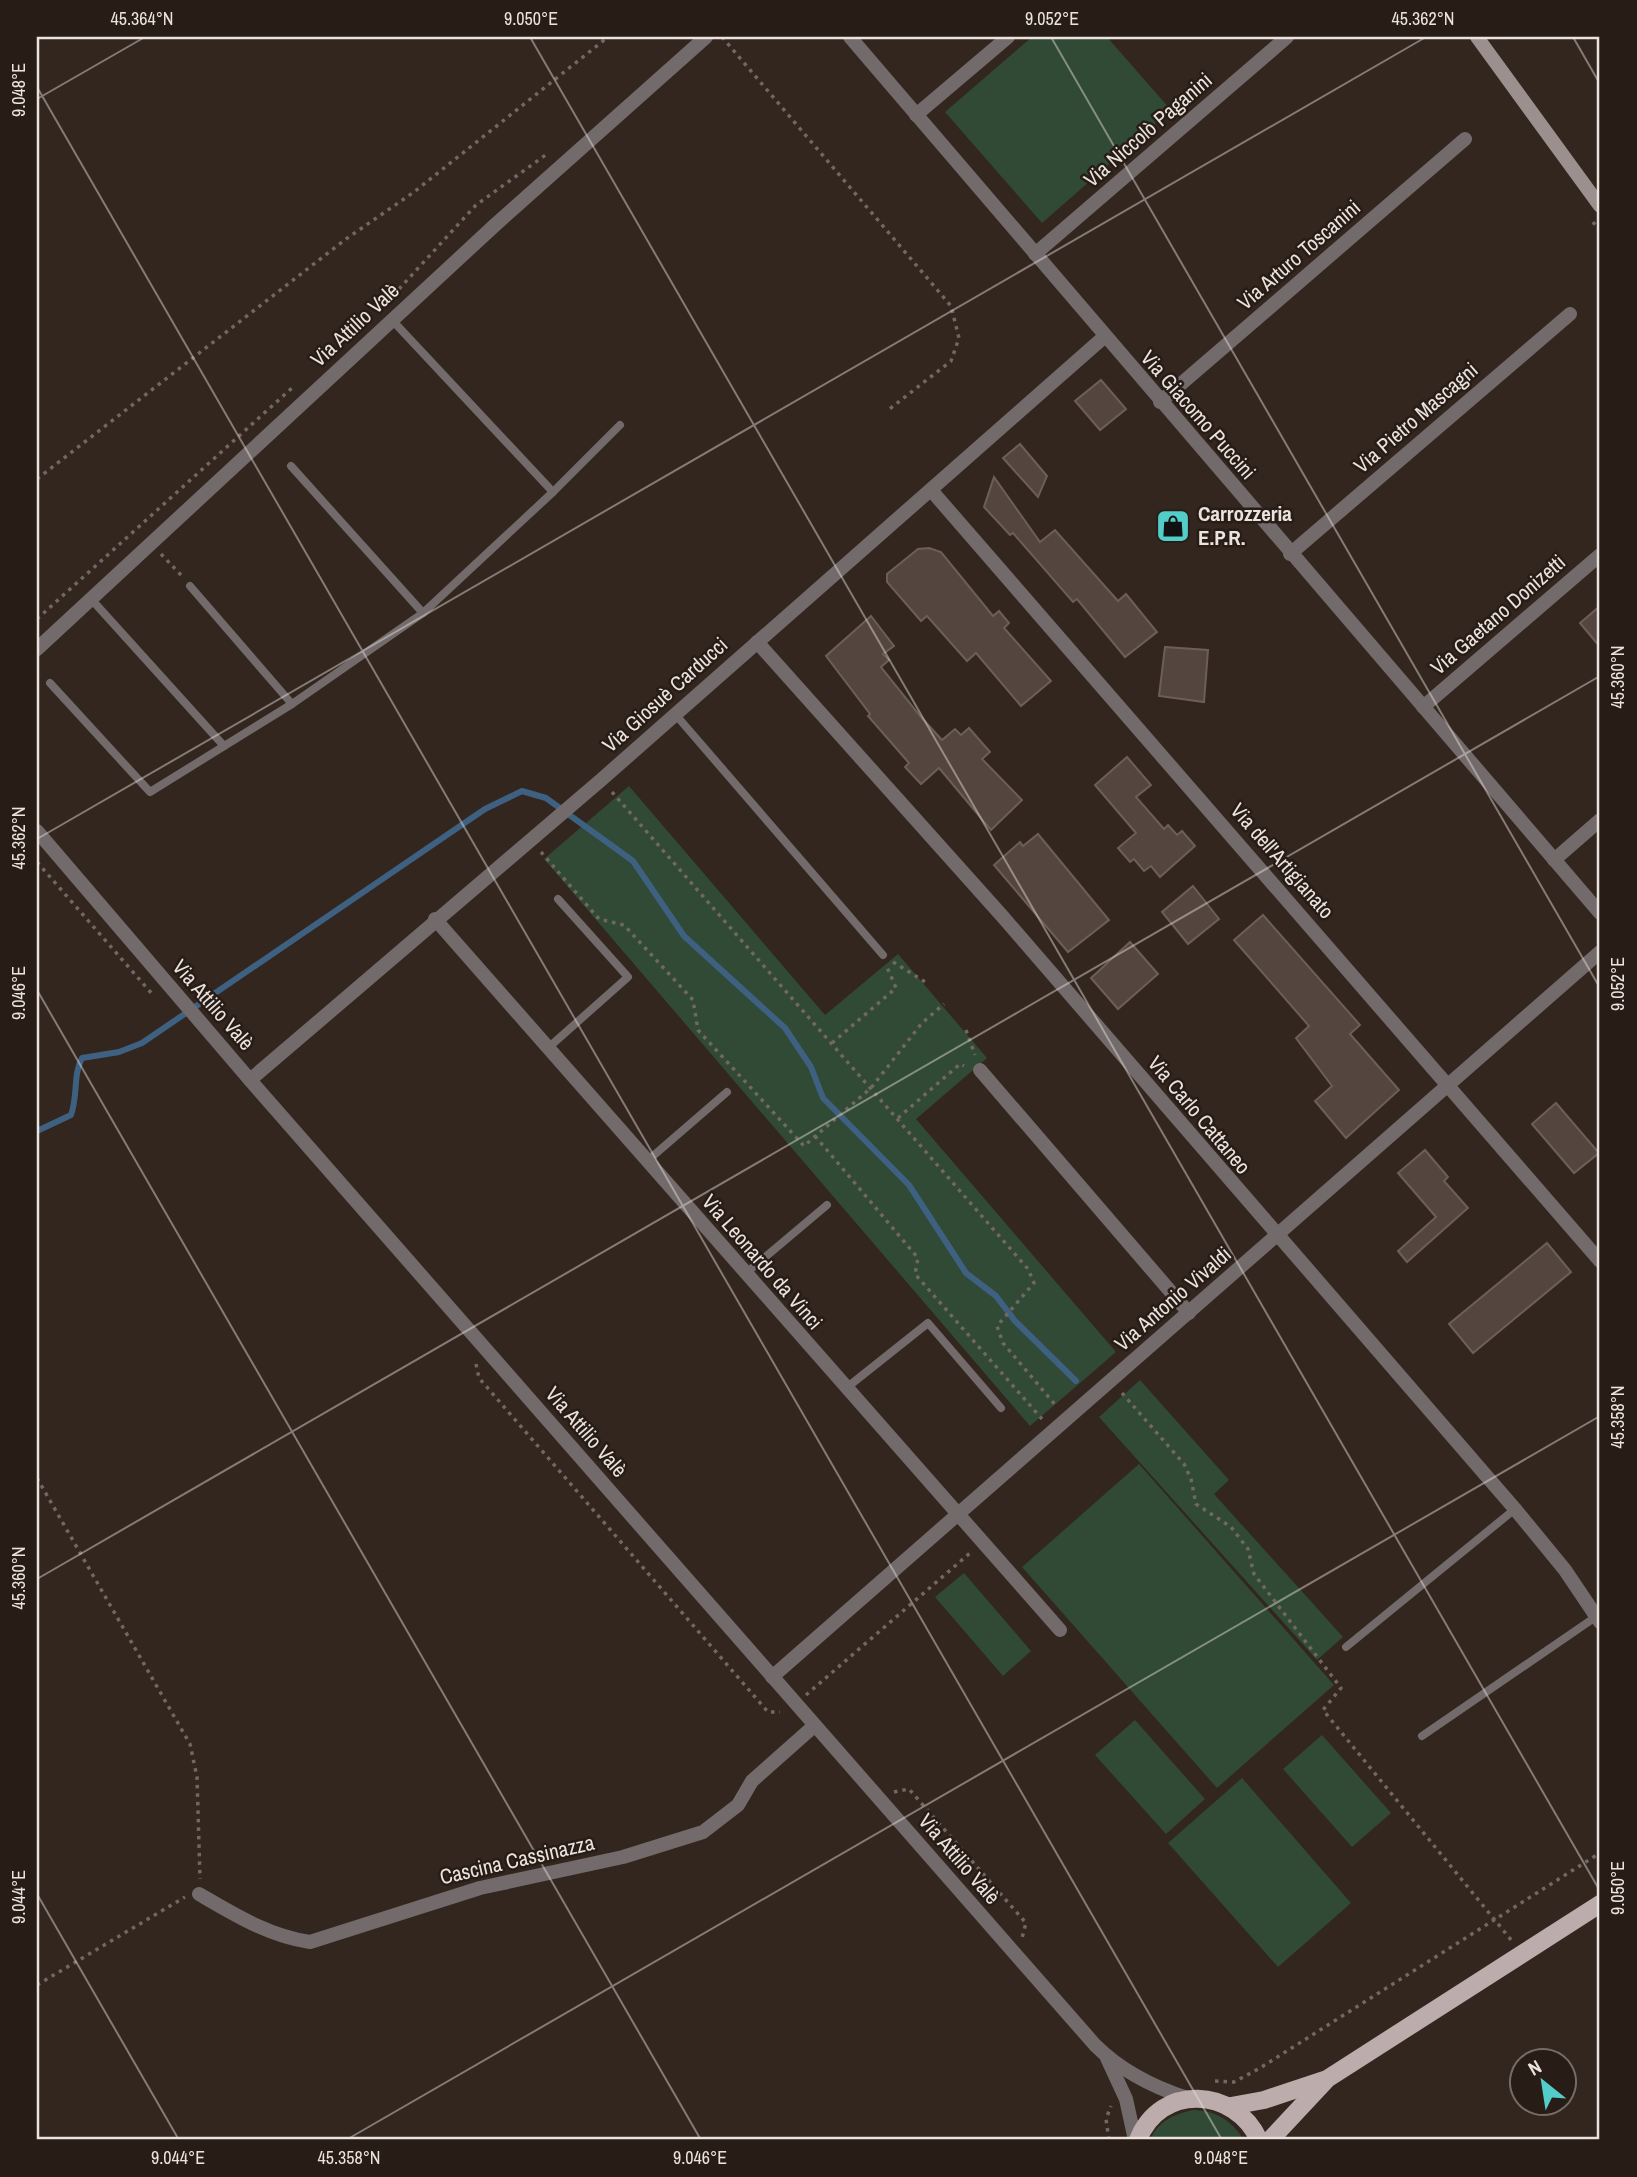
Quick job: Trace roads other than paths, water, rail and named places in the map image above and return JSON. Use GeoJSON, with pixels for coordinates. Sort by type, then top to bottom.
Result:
{"type":"FeatureCollection","features":[{"type":"Feature","properties":{"kind":"main road"},"geometry":{"type":"LineString","coordinates":[[1269,2140],[1327,2079],[1600,1904]]}},
{"type":"Feature","properties":{"kind":"main road"},"geometry":{"type":"LineString","coordinates":[[1231,2106],[1264,2099],[1327,2079]]}},
{"type":"Feature","properties":{"kind":"main road"},"geometry":{"type":"LineString","coordinates":[[1136,2140],[1149,2120],[1158,2112],[1187,2098],[1215,2099],[1231,2106],[1251,2124],[1259,2140]]}},
{"type":"Feature","properties":{"kind":"street","name":"Via Attilio Valè"},"geometry":{"type":"LineString","coordinates":[[37,649],[392,320],[706,37]]}},
{"type":"Feature","properties":{"kind":"street","name":"Via Giacomo Puccini"},"geometry":{"type":"LineString","coordinates":[[850,37],[1104,337],[1600,913]]}},
{"type":"Feature","properties":{"kind":"street"},"geometry":{"type":"LineString","coordinates":[[916,115],[1008,37]]}},
{"type":"Feature","properties":{"kind":"street","name":"Via Niccolò Paganini"},"geometry":{"type":"LineString","coordinates":[[1035,254],[1287,37]]}},
{"type":"Feature","properties":{"kind":"street"},"geometry":{"type":"LineString","coordinates":[[1477,37],[1600,206]]}},
{"type":"Feature","properties":{"kind":"street","name":"Via Arturo Toscanini"},"geometry":{"type":"LineString","coordinates":[[1160,402],[1465,139]]}},
{"type":"Feature","properties":{"kind":"street","name":"Via Pietro Mascagni"},"geometry":{"type":"LineString","coordinates":[[1290,554],[1570,314]]}},
{"type":"Feature","properties":{"kind":"street","name":"Via Giosuè Carducci"},"geometry":{"type":"LineString","coordinates":[[250,1080],[435,919],[601,780],[1104,337]]}},
{"type":"Feature","properties":{"kind":"street","name":"Via dell'Artigianato"},"geometry":{"type":"LineString","coordinates":[[931,490],[1600,1261]]}},
{"type":"Feature","properties":{"kind":"street","name":"Via Gaetano Donizetti"},"geometry":{"type":"LineString","coordinates":[[1423,706],[1600,555]]}},
{"type":"Feature","properties":{"kind":"street","name":"Via Carlo Cattaneo"},"geometry":{"type":"LineString","coordinates":[[757,642],[1003,918],[1515,1509],[1565,1570],[1598,1619]]}},
{"type":"Feature","properties":{"kind":"street"},"geometry":{"type":"LineString","coordinates":[[1554,860],[1600,820]]}},
{"type":"Feature","properties":{"kind":"street","name":"Via Attilio Valè"},"geometry":{"type":"LineString","coordinates":[[37,831],[250,1080],[1107,2057],[1151,2086],[1187,2098]]}},
{"type":"Feature","properties":{"kind":"street","name":"Via Leonardo da Vinci"},"geometry":{"type":"LineString","coordinates":[[435,919],[845,1389],[1060,1630]]}},
{"type":"Feature","properties":{"kind":"street","name":"Via Antonio Vivaldi"},"geometry":{"type":"LineString","coordinates":[[772,1677],[1600,952]]}},
{"type":"Feature","properties":{"kind":"street"},"geometry":{"type":"LineString","coordinates":[[980,1070],[1189,1313]]}},
{"type":"Feature","properties":{"kind":"street","name":"Cascina Cassinazza"},"geometry":{"type":"LineString","coordinates":[[199,1894],[243,1920],[287,1939],[310,1942],[480,1888],[681,1842],[722,1819],[738,1805],[757,1775],[814,1726]]}},
{"type":"Feature","properties":{"kind":"street","name":"Via Attilio Valè"},"geometry":{"type":"LineString","coordinates":[[1107,2057],[1126,2099],[1136,2140]]}},
{"type":"Feature","properties":{"kind":"lane"},"geometry":{"type":"LineString","coordinates":[[392,320],[553,492]]}},
{"type":"Feature","properties":{"kind":"lane"},"geometry":{"type":"LineString","coordinates":[[50,684],[149,792],[292,704],[423,612],[553,492],[620,425]]}},
{"type":"Feature","properties":{"kind":"lane"},"geometry":{"type":"LineString","coordinates":[[291,466],[423,612]]}},
{"type":"Feature","properties":{"kind":"lane"},"geometry":{"type":"LineString","coordinates":[[190,586],[292,704]]}},
{"type":"Feature","properties":{"kind":"lane"},"geometry":{"type":"LineString","coordinates":[[92,600],[224,746]]}},
{"type":"Feature","properties":{"kind":"lane"},"geometry":{"type":"LineString","coordinates":[[675,714],[883,955]]}},
{"type":"Feature","properties":{"kind":"lane"},"geometry":{"type":"LineString","coordinates":[[548,1048],[628,977],[558,899]]}},
{"type":"Feature","properties":{"kind":"lane"},"geometry":{"type":"LineString","coordinates":[[646,1161],[727,1092]]}},
{"type":"Feature","properties":{"kind":"lane"},"geometry":{"type":"LineString","coordinates":[[745,1274],[827,1205]]}},
{"type":"Feature","properties":{"kind":"lane"},"geometry":{"type":"LineString","coordinates":[[845,1389],[928,1323],[1001,1408]]}},
{"type":"Feature","properties":{"kind":"lane"},"geometry":{"type":"LineString","coordinates":[[1346,1647],[1515,1509]]}},
{"type":"Feature","properties":{"kind":"lane"},"geometry":{"type":"LineString","coordinates":[[1422,1736],[1598,1619]]}},
{"type":"Feature","properties":{"kind":"waterway"},"geometry":{"type":"LineString","coordinates":[[37,1131],[71,1115],[77,1071],[82,1058],[119,1052],[142,1043],[485,809],[522,791],[546,798],[633,861],[684,936],[785,1028],[811,1067],[823,1098],[909,1185],[966,1273],[996,1296],[1015,1321],[1076,1381]]}},
{"type":"Feature","properties":{"kind":"place","name":"Carrozzeria E.P.R."},"geometry":{"type":"Point","coordinates":[1173,526]}}]}
